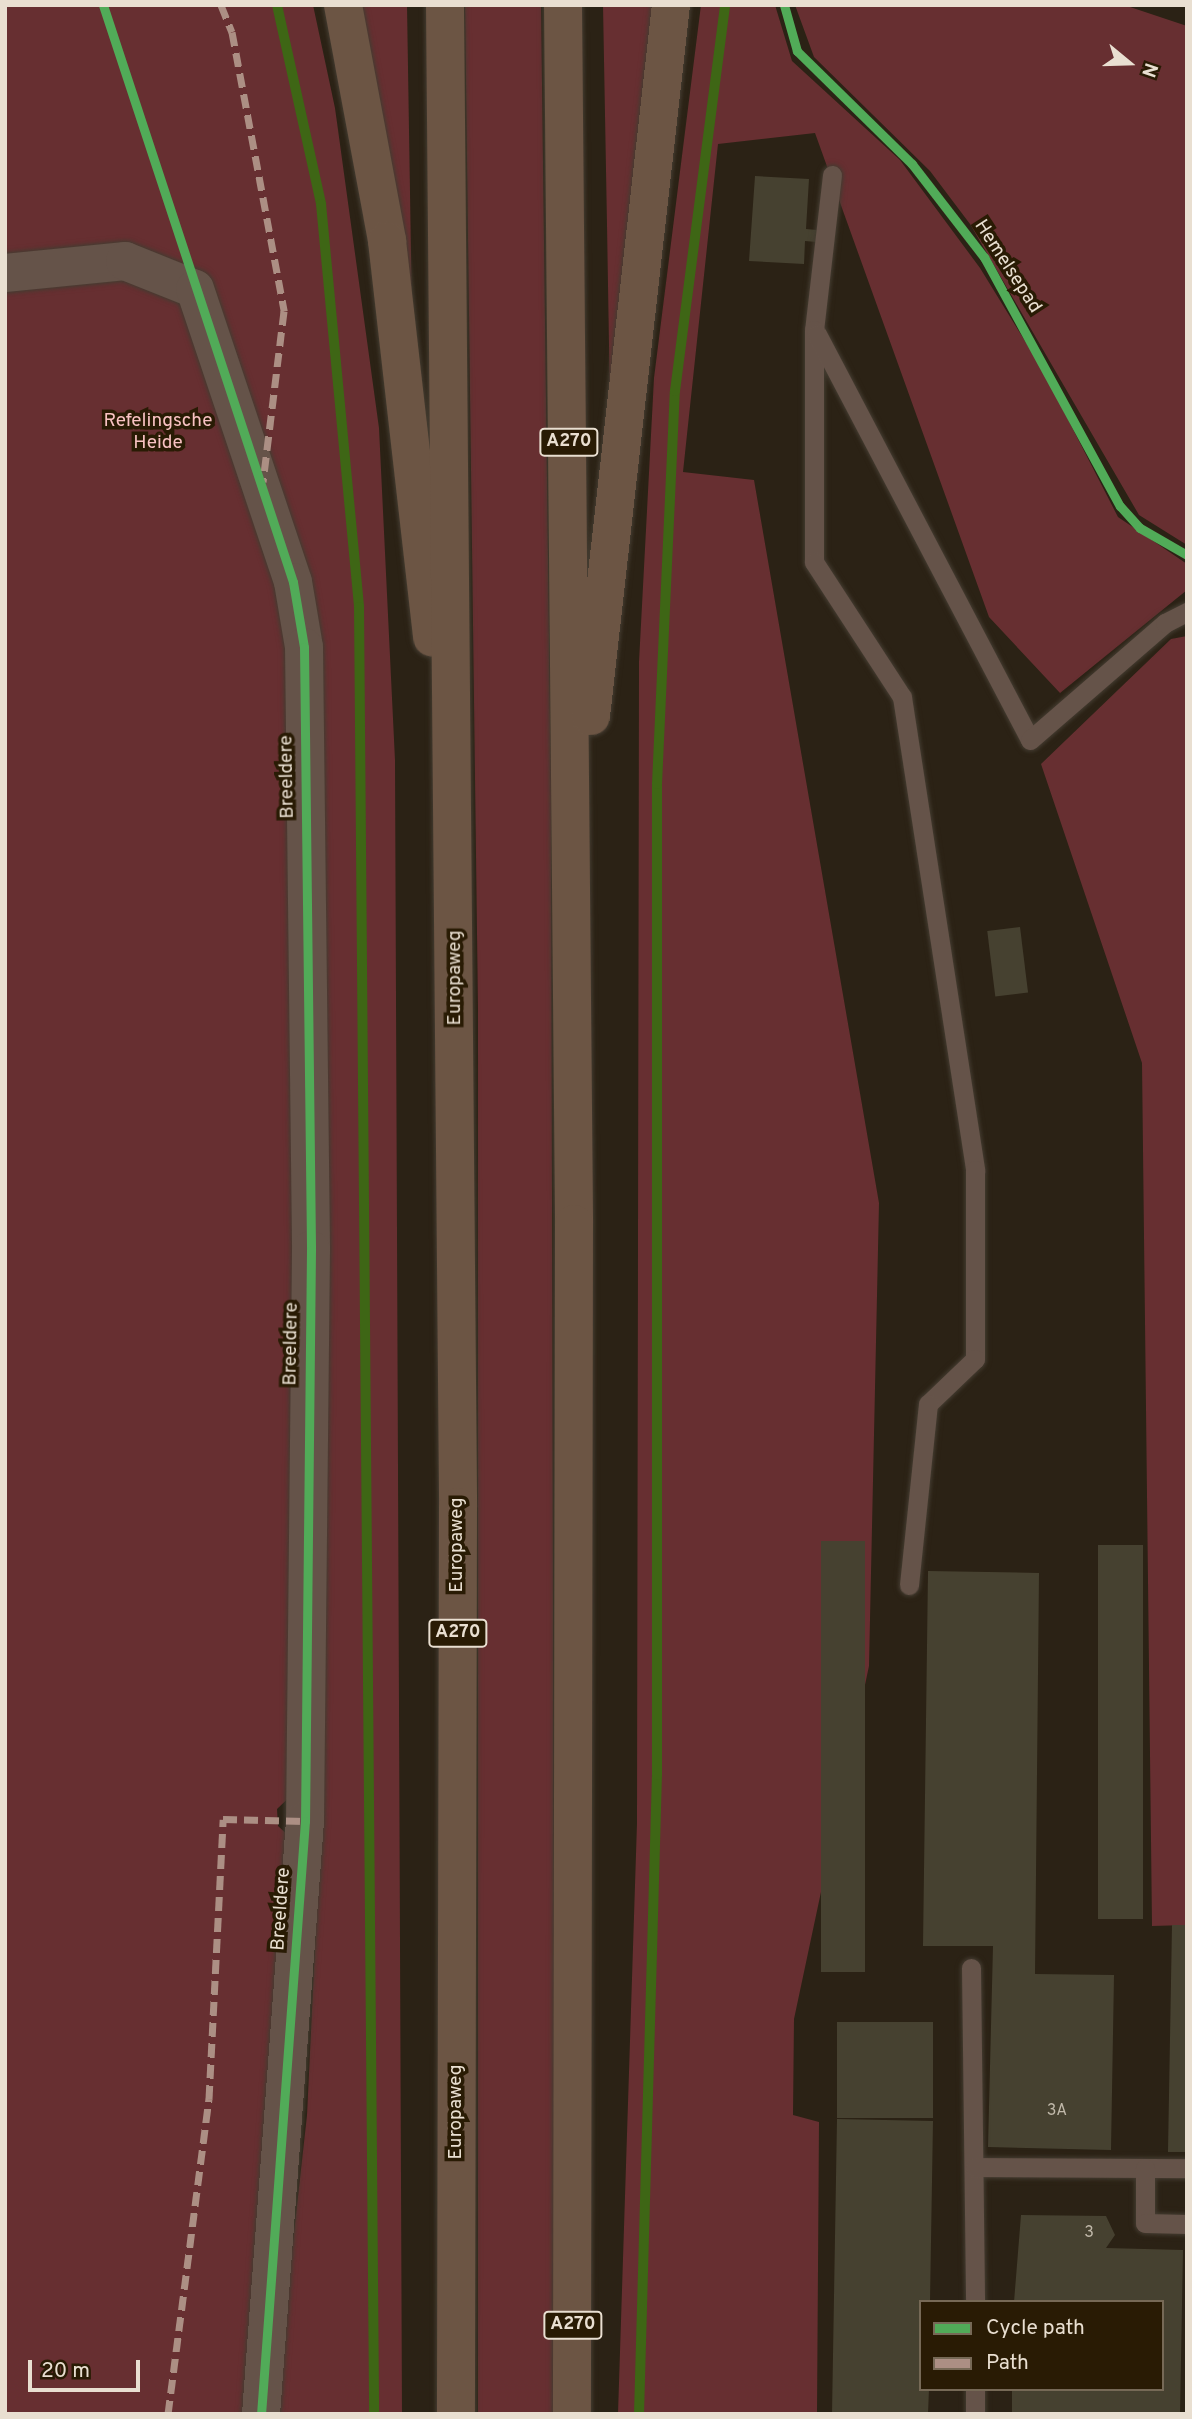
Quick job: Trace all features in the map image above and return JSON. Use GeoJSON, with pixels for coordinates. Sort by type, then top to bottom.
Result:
{"type":"FeatureCollection","features":[{"type":"Feature","properties":{"kind":"highway","name":"A270"},"geometry":{"type":"LineString","coordinates":[[343,5],[387,241],[405,441],[455,802]]}},
{"type":"Feature","properties":{"kind":"highway","name":"A270"},"geometry":{"type":"LineString","coordinates":[[445,5],[455,802]]}},
{"type":"Feature","properties":{"kind":"highway","name":"A270"},"geometry":{"type":"LineString","coordinates":[[563,5],[572,879],[572,2414]]}},
{"type":"Feature","properties":{"kind":"highway","name":"A270"},"geometry":{"type":"LineString","coordinates":[[572,879],[671,5]]}},
{"type":"Feature","properties":{"kind":"highway","name":"Europaweg"},"geometry":{"type":"LineString","coordinates":[[455,802],[456,2414]]}},
{"type":"Feature","properties":{"kind":"street","name":"Breeldere"},"geometry":{"type":"LineString","coordinates":[[5,273],[125,261],[195,289],[292,582],[304,647],[311,1250],[305,1821],[261,2414]]}},
{"type":"Feature","properties":{"kind":"lane"},"geometry":{"type":"LineString","coordinates":[[832,175],[814,330],[814,562],[902,697],[975,1170],[975,1359],[928,1404],[909,1584]]}},
{"type":"Feature","properties":{"kind":"lane"},"geometry":{"type":"LineString","coordinates":[[814,330],[1030,740],[1165,623],[1187,612]]}},
{"type":"Feature","properties":{"kind":"lane"},"geometry":{"type":"LineString","coordinates":[[971,1968],[975,2300]]}},
{"type":"Feature","properties":{"kind":"lane"},"geometry":{"type":"LineString","coordinates":[[975,2166],[1187,2168]]}},
{"type":"Feature","properties":{"kind":"lane"},"geometry":{"type":"LineString","coordinates":[[1145,2168],[1145,2223],[1187,2224]]}},
{"type":"Feature","properties":{"kind":"lane"},"geometry":{"type":"LineString","coordinates":[[975,2391],[975,2414]]}},
{"type":"Feature","properties":{"kind":"green space","name":"Refelingsche Heide"},"geometry":{"type":"Polygon","coordinates":[[[5,5],[313,5],[335,108],[379,428],[395,760],[402,2414],[274,2414],[307,2115],[317,1905],[295,667],[297,1790],[277,1809],[278,1826],[291,1838],[254,2414],[5,2414],[5,5]]]}},
{"type":"Feature","properties":{"kind":"green space"},"geometry":{"type":"Polygon","coordinates":[[[356,5],[407,5],[412,317],[356,5]]]}},
{"type":"Feature","properties":{"kind":"green space"},"geometry":{"type":"Polygon","coordinates":[[[465,5],[541,5],[551,794],[555,2414],[478,2414],[478,1010],[465,5]]]}},
{"type":"Feature","properties":{"kind":"green space"},"geometry":{"type":"Polygon","coordinates":[[[603,5],[655,5],[610,405],[607,225],[603,5]]]}},
{"type":"Feature","properties":{"kind":"green space"},"geometry":{"type":"Polygon","coordinates":[[[701,5],[775,5],[792,61],[900,160],[980,268],[1041,367],[1118,517],[1187,564],[1187,590],[1060,693],[989,617],[815,133],[718,144],[683,472],[754,480],[879,1203],[869,1666],[794,2019],[793,2115],[819,2122],[817,2414],[618,2414],[637,1823],[639,662],[654,378],[701,5]]]}},
{"type":"Feature","properties":{"kind":"green space"},"geometry":{"type":"Polygon","coordinates":[[[795,5],[1124,5],[1187,26],[1187,545],[1139,515],[970,224],[930,171],[814,57],[795,5]]]}},
{"type":"Feature","properties":{"kind":"green space"},"geometry":{"type":"Polygon","coordinates":[[[1187,636],[1187,1925],[1152,1926],[1142,1063],[1041,764],[1171,639],[1187,636]]]}},
{"type":"Feature","properties":{"kind":"building"},"geometry":{"type":"Polygon","coordinates":[[[755,176],[809,179],[806,229],[817,230],[816,242],[805,241],[804,264],[749,261],[755,176]]]}},
{"type":"Feature","properties":{"kind":"building"},"geometry":{"type":"Polygon","coordinates":[[[1020,927],[1028,993],[995,997],[987,931],[1020,927]]]}},
{"type":"Feature","properties":{"kind":"building"},"geometry":{"type":"Polygon","coordinates":[[[821,1541],[865,1541],[865,1972],[821,1972],[821,1541]]]}},
{"type":"Feature","properties":{"kind":"building"},"geometry":{"type":"Polygon","coordinates":[[[1098,1545],[1143,1545],[1143,1919],[1098,1919],[1098,1545]]]}},
{"type":"Feature","properties":{"kind":"building"},"geometry":{"type":"Polygon","coordinates":[[[928,1571],[1039,1573],[1035,1974],[1114,1975],[1111,2150],[988,2147],[993,1946],[923,1946],[928,1571]]]}},
{"type":"Feature","properties":{"kind":"building"},"geometry":{"type":"Polygon","coordinates":[[[1172,1925],[1187,1925],[1187,2152],[1168,2152],[1172,1925]]]}},
{"type":"Feature","properties":{"kind":"building"},"geometry":{"type":"Polygon","coordinates":[[[837,2022],[933,2022],[933,2118],[837,2118],[837,2022]]]}},
{"type":"Feature","properties":{"kind":"building"},"geometry":{"type":"Polygon","coordinates":[[[837,2119],[933,2121],[930,2300],[919,2300],[919,2391],[929,2391],[928,2414],[832,2414],[837,2119]]]}},
{"type":"Feature","properties":{"kind":"building"},"geometry":{"type":"Polygon","coordinates":[[[1021,2215],[1106,2216],[1115,2235],[1106,2248],[1183,2250],[1180,2414],[1012,2414],[1012,2391],[1164,2391],[1164,2300],[1014,2300],[1021,2215]]]}},
{"type":"Feature","properties":{"kind":"waterway"},"geometry":{"type":"LineString","coordinates":[[277,5],[321,204],[359,607],[374,2414]]}},
{"type":"Feature","properties":{"kind":"waterway"},"geometry":{"type":"LineString","coordinates":[[639,2414],[657,1775],[657,784],[675,391],[725,5]]}},
{"type":"Feature","properties":{"kind":"marked path"},"geometry":{"type":"LineString","coordinates":[[221,5],[232,32],[284,311],[263,482]]}},
{"type":"Feature","properties":{"kind":"marked path"},"geometry":{"type":"LineString","coordinates":[[168,2414],[209,2099],[223,1819],[305,1821]]}},
{"type":"Feature","properties":{"kind":"cycle path"},"geometry":{"type":"LineString","coordinates":[[103,5],[293,582],[304,647],[311,1250],[305,1821],[261,2414]]}},
{"type":"Feature","properties":{"kind":"cycle path","name":"Hemelsepad"},"geometry":{"type":"LineString","coordinates":[[784,5],[797,51],[912,164],[984,257],[1120,506],[1140,528],[1187,555]]}}]}
